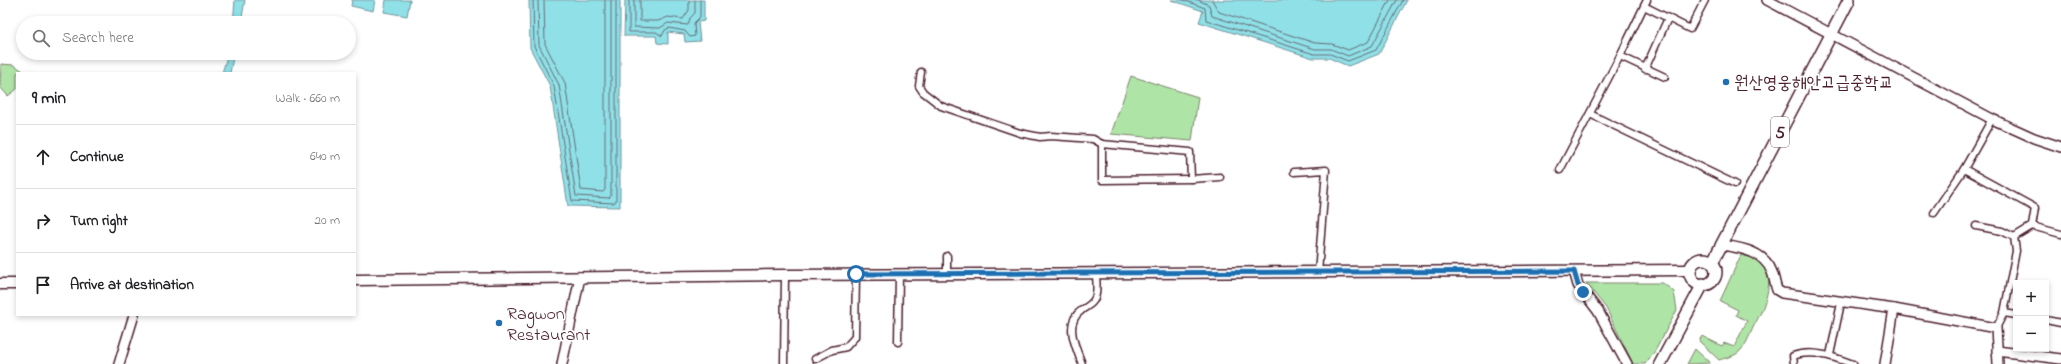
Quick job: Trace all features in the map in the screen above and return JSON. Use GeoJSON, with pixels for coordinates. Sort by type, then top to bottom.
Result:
{"type":"FeatureCollection","features":[{"type":"Feature","properties":{"kind":"highway","name":"5"},"geometry":{"type":"LineString","coordinates":[[1712,263],[1849,0]]}},
{"type":"Feature","properties":{"kind":"highway"},"geometry":{"type":"LineString","coordinates":[[1699,259],[1706,259],[1712,263],[1715,270],[1714,277],[1710,282],[1703,284],[1693,280],[1690,270],[1693,263],[1699,259]]}},
{"type":"Feature","properties":{"kind":"highway"},"geometry":{"type":"LineString","coordinates":[[1660,364],[1703,284]]}},
{"type":"Feature","properties":{"kind":"main road"},"geometry":{"type":"LineString","coordinates":[[1767,0],[1830,35],[1992,119],[2034,138],[2061,147]]}},
{"type":"Feature","properties":{"kind":"main road"},"geometry":{"type":"LineString","coordinates":[[1722,245],[1743,248],[1754,253],[1765,261],[1772,271],[1777,290],[1782,293],[1841,303],[1894,309],[1996,328],[1998,364]]}},
{"type":"Feature","properties":{"kind":"main road"},"geometry":{"type":"LineString","coordinates":[[356,280],[856,274],[1318,273],[1690,270]]}},
{"type":"Feature","properties":{"kind":"main road"},"geometry":{"type":"LineString","coordinates":[[1574,271],[1578,285],[1598,311],[1628,364]]}},
{"type":"Feature","properties":{"kind":"main road"},"geometry":{"type":"LineString","coordinates":[[562,364],[580,277]]}},
{"type":"Feature","properties":{"kind":"main road"},"geometry":{"type":"LineString","coordinates":[[0,284],[16,284]]}},
{"type":"Feature","properties":{"kind":"main road"},"geometry":{"type":"LineString","coordinates":[[1885,364],[1894,309]]}},
{"type":"Feature","properties":{"kind":"main road"},"geometry":{"type":"LineString","coordinates":[[119,364],[134,316]]}},
{"type":"Feature","properties":{"kind":"main road"},"geometry":{"type":"LineString","coordinates":[[1997,350],[2061,359]]}},
{"type":"Feature","properties":{"kind":"street"},"geometry":{"type":"LineString","coordinates":[[1560,170],[1646,3],[1668,18],[1690,29],[1705,0]]}},
{"type":"Feature","properties":{"kind":"street"},"geometry":{"type":"LineString","coordinates":[[1645,70],[1668,18]]}},
{"type":"Feature","properties":{"kind":"street"},"geometry":{"type":"LineString","coordinates":[[1620,56],[1645,70],[1665,77]]}},
{"type":"Feature","properties":{"kind":"street"},"geometry":{"type":"LineString","coordinates":[[921,72],[919,86],[923,92],[941,106],[1020,133],[1040,137],[1051,136],[1093,139],[1102,144],[1190,152],[1191,179]]}},
{"type":"Feature","properties":{"kind":"street"},"geometry":{"type":"LineString","coordinates":[[1590,114],[1735,184]]}},
{"type":"Feature","properties":{"kind":"street"},"geometry":{"type":"LineString","coordinates":[[1934,213],[1964,168],[1992,119]]}},
{"type":"Feature","properties":{"kind":"street"},"geometry":{"type":"LineString","coordinates":[[1102,144],[1102,180],[1220,178]]}},
{"type":"Feature","properties":{"kind":"street"},"geometry":{"type":"LineString","coordinates":[[1964,168],[2036,208],[2032,226],[2014,237]]}},
{"type":"Feature","properties":{"kind":"street"},"geometry":{"type":"LineString","coordinates":[[1294,172],[1326,170],[1318,273]]}},
{"type":"Feature","properties":{"kind":"street"},"geometry":{"type":"LineString","coordinates":[[1976,226],[2002,231],[2014,237]]}},
{"type":"Feature","properties":{"kind":"street"},"geometry":{"type":"LineString","coordinates":[[2032,226],[2061,234]]}},
{"type":"Feature","properties":{"kind":"street"},"geometry":{"type":"LineString","coordinates":[[1996,328],[2004,313],[2016,251],[2014,237]]}},
{"type":"Feature","properties":{"kind":"street"},"geometry":{"type":"LineString","coordinates":[[946,256],[947,274]]}},
{"type":"Feature","properties":{"kind":"street"},"geometry":{"type":"LineString","coordinates":[[1082,364],[1073,340],[1072,324],[1076,315],[1091,305],[1095,298],[1096,273]]}},
{"type":"Feature","properties":{"kind":"street"},"geometry":{"type":"LineString","coordinates":[[815,359],[832,350],[846,347],[855,336],[856,274]]}},
{"type":"Feature","properties":{"kind":"street"},"geometry":{"type":"LineString","coordinates":[[898,342],[899,274]]}},
{"type":"Feature","properties":{"kind":"street"},"geometry":{"type":"LineString","coordinates":[[784,364],[785,275]]}},
{"type":"Feature","properties":{"kind":"street"},"geometry":{"type":"LineString","coordinates":[[1830,355],[1841,303]]}},
{"type":"Feature","properties":{"kind":"street"},"geometry":{"type":"LineString","coordinates":[[2004,313],[2013,314]]}},
{"type":"Feature","properties":{"kind":"street"},"geometry":{"type":"LineString","coordinates":[[2049,321],[2061,323]]}},
{"type":"Feature","properties":{"kind":"street"},"geometry":{"type":"LineString","coordinates":[[1794,364],[1793,356],[1799,353],[1830,355],[1853,364]]}},
{"type":"Feature","properties":{"kind":"green space"},"geometry":{"type":"Polygon","coordinates":[[[1,64],[14,65],[24,72],[16,72],[16,90],[8,96],[0,87],[1,64]]]}},
{"type":"Feature","properties":{"kind":"green space"},"geometry":{"type":"Polygon","coordinates":[[[1131,76],[1198,97],[1192,141],[1111,134],[1131,76]]]}},
{"type":"Feature","properties":{"kind":"green space"},"geometry":{"type":"Polygon","coordinates":[[[1741,255],[1756,259],[1763,264],[1767,271],[1769,280],[1766,299],[1749,338],[1742,349],[1732,356],[1719,360],[1699,341],[1702,336],[1722,346],[1724,343],[1734,347],[1747,321],[1736,315],[1738,310],[1720,301],[1741,255]]]}},
{"type":"Feature","properties":{"kind":"green space"},"geometry":{"type":"Polygon","coordinates":[[[1586,283],[1663,283],[1674,292],[1677,310],[1655,351],[1645,364],[1633,364],[1606,308],[1586,283]]]}},
{"type":"Feature","properties":{"kind":"green space"},"geometry":{"type":"Polygon","coordinates":[[[1695,349],[1710,363],[1687,364],[1695,349]]]}},
{"type":"Feature","properties":{"kind":"water"},"geometry":{"type":"Polygon","coordinates":[[[235,0],[245,0],[242,16],[234,16],[235,0]]]}},
{"type":"Feature","properties":{"kind":"water"},"geometry":{"type":"Polygon","coordinates":[[[352,0],[375,0],[373,11],[351,6],[352,0]]]}},
{"type":"Feature","properties":{"kind":"water"},"geometry":{"type":"Polygon","coordinates":[[[386,0],[410,0],[407,16],[384,12],[386,0]]]}},
{"type":"Feature","properties":{"kind":"water"},"geometry":{"type":"Polygon","coordinates":[[[529,0],[620,0],[620,207],[568,206],[550,86],[530,48],[529,0]]]}},
{"type":"Feature","properties":{"kind":"water"},"geometry":{"type":"Polygon","coordinates":[[[625,0],[704,0],[704,21],[698,22],[700,41],[685,42],[684,34],[668,32],[668,44],[657,43],[656,36],[624,36],[625,0]]]}},
{"type":"Feature","properties":{"kind":"water"},"geometry":{"type":"Polygon","coordinates":[[[1171,0],[1407,0],[1379,54],[1348,66],[1329,58],[1313,58],[1199,22],[1203,11],[1171,0]]]}},
{"type":"Feature","properties":{"kind":"water"},"geometry":{"type":"Polygon","coordinates":[[[226,60],[233,60],[230,72],[222,72],[226,60]]]}},
{"type":"Feature","properties":{"kind":"place","name":"원산영웅해안고급중학교"},"geometry":{"type":"Point","coordinates":[1726,82]}},
{"type":"Feature","properties":{"kind":"place","name":"Ragwon Restaurant"},"geometry":{"type":"Point","coordinates":[499,323]}},
{"type":"Feature","properties":{"kind":"route"},"geometry":{"type":"LineString","coordinates":[[856,274],[1574,271],[1578,285],[1583,292]]}}]}
